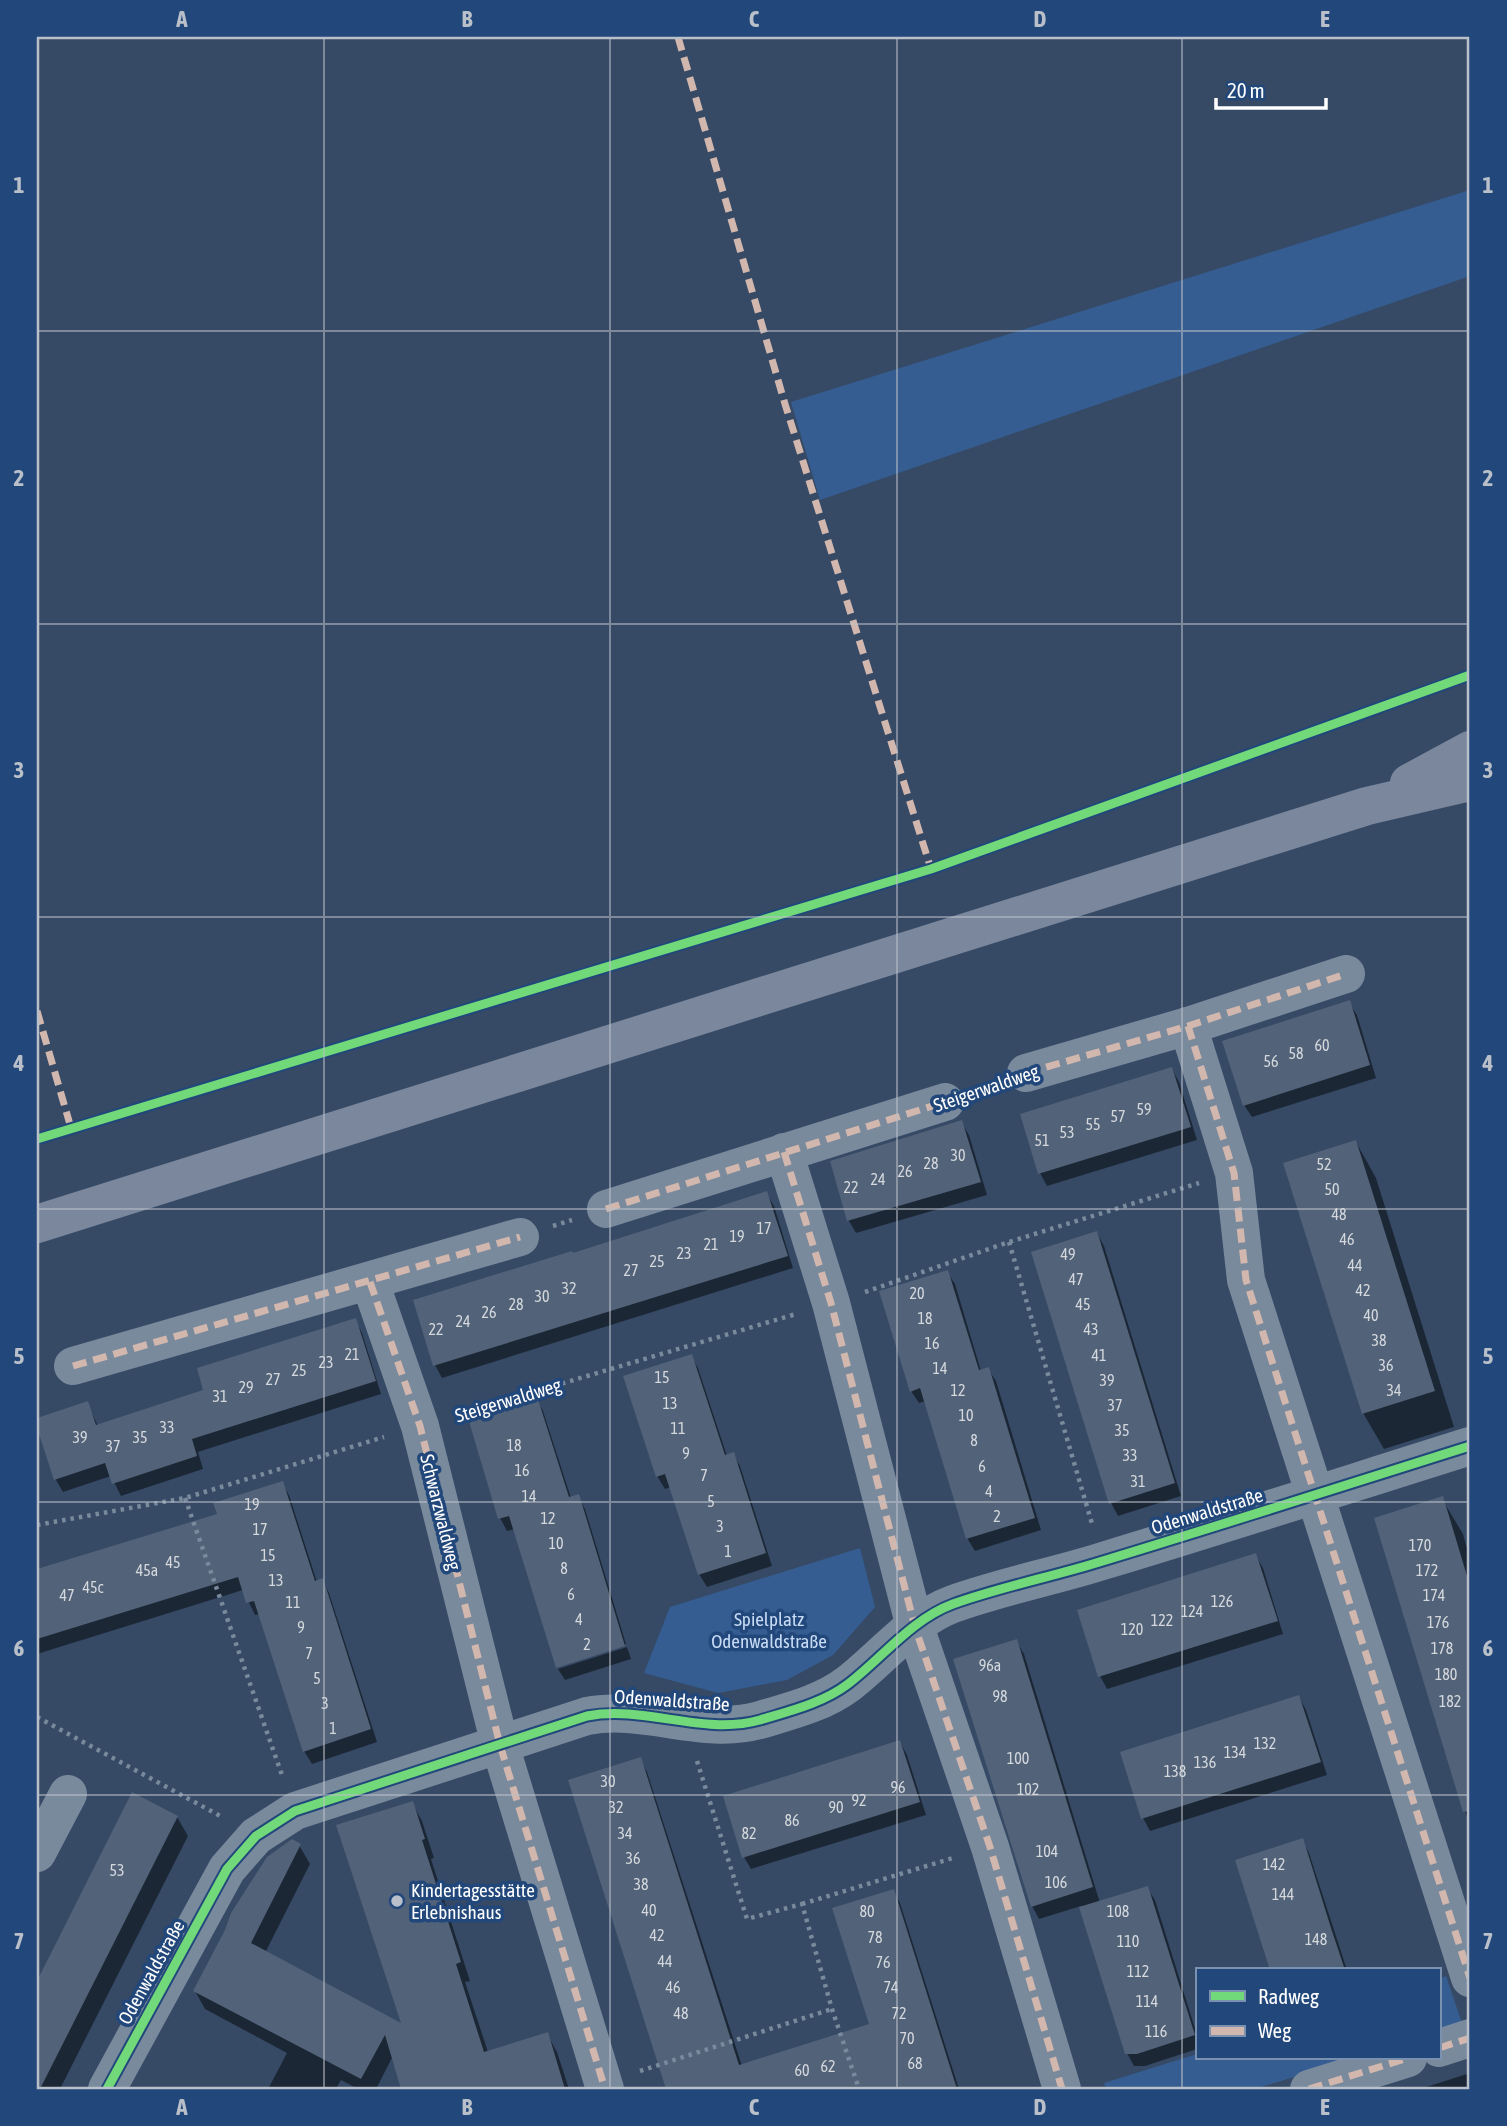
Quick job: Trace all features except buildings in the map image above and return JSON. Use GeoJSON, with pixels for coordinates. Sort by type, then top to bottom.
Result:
{"type":"FeatureCollection","features":[{"type":"Feature","properties":{"kind":"main road"},"geometry":{"type":"LineString","coordinates":[[1367,806],[1470,750]]}},
{"type":"Feature","properties":{"kind":"main road"},"geometry":{"type":"LineString","coordinates":[[37,1224],[1367,806],[1470,782]]}},
{"type":"Feature","properties":{"kind":"street","name":"Steigerwaldweg"},"geometry":{"type":"LineString","coordinates":[[1026,1073],[1188,1026],[1346,974]]}},
{"type":"Feature","properties":{"kind":"street"},"geometry":{"type":"LineString","coordinates":[[1188,1026],[1234,1173],[1246,1280],[1470,1978]]}},
{"type":"Feature","properties":{"kind":"street","name":"Steigerwaldweg"},"geometry":{"type":"LineString","coordinates":[[606,1209],[944,1102]]}},
{"type":"Feature","properties":{"kind":"street"},"geometry":{"type":"LineString","coordinates":[[784,1152],[831,1303],[915,1627],[990,1847],[1062,2089]]}},
{"type":"Feature","properties":{"kind":"street"},"geometry":{"type":"LineString","coordinates":[[73,1366],[520,1237]]}},
{"type":"Feature","properties":{"kind":"street","name":"Schwarzwaldweg"},"geometry":{"type":"LineString","coordinates":[[370,1282],[420,1426],[500,1745]]}},
{"type":"Feature","properties":{"kind":"street","name":"Odenwaldstraße"},"geometry":{"type":"LineString","coordinates":[[107,2089],[227,1870],[256,1836],[295,1811],[587,1716],[609,1712],[647,1714],[717,1725],[757,1721],[814,1703],[846,1685],[915,1627],[951,1604],[1103,1561],[1470,1446]]}},
{"type":"Feature","properties":{"kind":"street"},"geometry":{"type":"LineString","coordinates":[[500,1745],[604,2086]]}},
{"type":"Feature","properties":{"kind":"street"},"geometry":{"type":"LineString","coordinates":[[37,1853],[68,1794]]}},
{"type":"Feature","properties":{"kind":"street"},"geometry":{"type":"LineString","coordinates":[[1440,2048],[1470,2038]]}},
{"type":"Feature","properties":{"kind":"street"},"geometry":{"type":"LineString","coordinates":[[1309,2089],[1402,2060]]}},
{"type":"Feature","properties":{"kind":"path"},"geometry":{"type":"LineString","coordinates":[[520,1237],[606,1209]]}},
{"type":"Feature","properties":{"kind":"path"},"geometry":{"type":"LineString","coordinates":[[1009,1242],[1103,1561]]}},
{"type":"Feature","properties":{"kind":"path"},"geometry":{"type":"LineString","coordinates":[[185,1498],[295,1811]]}},
{"type":"Feature","properties":{"kind":"path"},"geometry":{"type":"LineString","coordinates":[[37,1717],[256,1836]]}},
{"type":"Feature","properties":{"kind":"path"},"geometry":{"type":"LineString","coordinates":[[684,1721],[747,1919],[990,1847]]}},
{"type":"Feature","properties":{"kind":"path"},"geometry":{"type":"LineString","coordinates":[[802,1904],[832,2009],[859,2089]]}},
{"type":"Feature","properties":{"kind":"path"},"geometry":{"type":"LineString","coordinates":[[604,2086],[832,2009]]}},
{"type":"Feature","properties":{"kind":"green space"},"geometry":{"type":"Polygon","coordinates":[[[1470,190],[1470,276],[820,500],[791,402],[1470,190]]]}},
{"type":"Feature","properties":{"kind":"green space","name":"Spielplatz Odenwaldstraße"},"geometry":{"type":"Polygon","coordinates":[[[860,1548],[875,1607],[833,1655],[787,1680],[718,1693],[644,1673],[670,1607],[860,1548]]]}},
{"type":"Feature","properties":{"kind":"green space"},"geometry":{"type":"Polygon","coordinates":[[[1446,1976],[1463,2026],[1440,2033],[1440,1979],[1446,1976]]]}},
{"type":"Feature","properties":{"kind":"green space"},"geometry":{"type":"Polygon","coordinates":[[[1196,2054],[1196,2060],[1351,2060],[1254,2089],[1106,2089],[1104,2083],[1196,2054]]]}},
{"type":"Feature","properties":{"kind":"marked path"},"geometry":{"type":"LineString","coordinates":[[678,37],[785,404],[931,869]]}},
{"type":"Feature","properties":{"kind":"marked path"},"geometry":{"type":"LineString","coordinates":[[1026,1073],[1188,1026],[1346,974]]}},
{"type":"Feature","properties":{"kind":"marked path"},"geometry":{"type":"LineString","coordinates":[[37,1011],[71,1128]]}},
{"type":"Feature","properties":{"kind":"marked path"},"geometry":{"type":"LineString","coordinates":[[1188,1026],[1234,1173],[1246,1280],[1470,1978]]}},
{"type":"Feature","properties":{"kind":"marked path"},"geometry":{"type":"LineString","coordinates":[[606,1209],[945,1102]]}},
{"type":"Feature","properties":{"kind":"marked path"},"geometry":{"type":"LineString","coordinates":[[784,1152],[831,1303],[915,1627],[990,1847],[1062,2089]]}},
{"type":"Feature","properties":{"kind":"marked path"},"geometry":{"type":"LineString","coordinates":[[73,1366],[520,1237]]}},
{"type":"Feature","properties":{"kind":"marked path"},"geometry":{"type":"LineString","coordinates":[[370,1282],[420,1426],[500,1745],[605,2089]]}},
{"type":"Feature","properties":{"kind":"marked path"},"geometry":{"type":"LineString","coordinates":[[1440,2048],[1470,2038]]}},
{"type":"Feature","properties":{"kind":"marked path"},"geometry":{"type":"LineString","coordinates":[[1309,2089],[1402,2060]]}},
{"type":"Feature","properties":{"kind":"cycle path"},"geometry":{"type":"LineString","coordinates":[[37,1139],[931,869],[1470,675]]}},
{"type":"Feature","properties":{"kind":"cycle path"},"geometry":{"type":"LineString","coordinates":[[107,2089],[227,1869],[256,1836],[295,1811],[587,1716],[630,1714],[717,1725],[760,1720],[794,1710],[838,1691],[924,1619],[953,1604],[1087,1566],[1470,1446]]}},
{"type":"Feature","properties":{"kind":"place","name":"Kindertagesstätte Erlebnishaus"},"geometry":{"type":"Point","coordinates":[397,1901]}}]}
